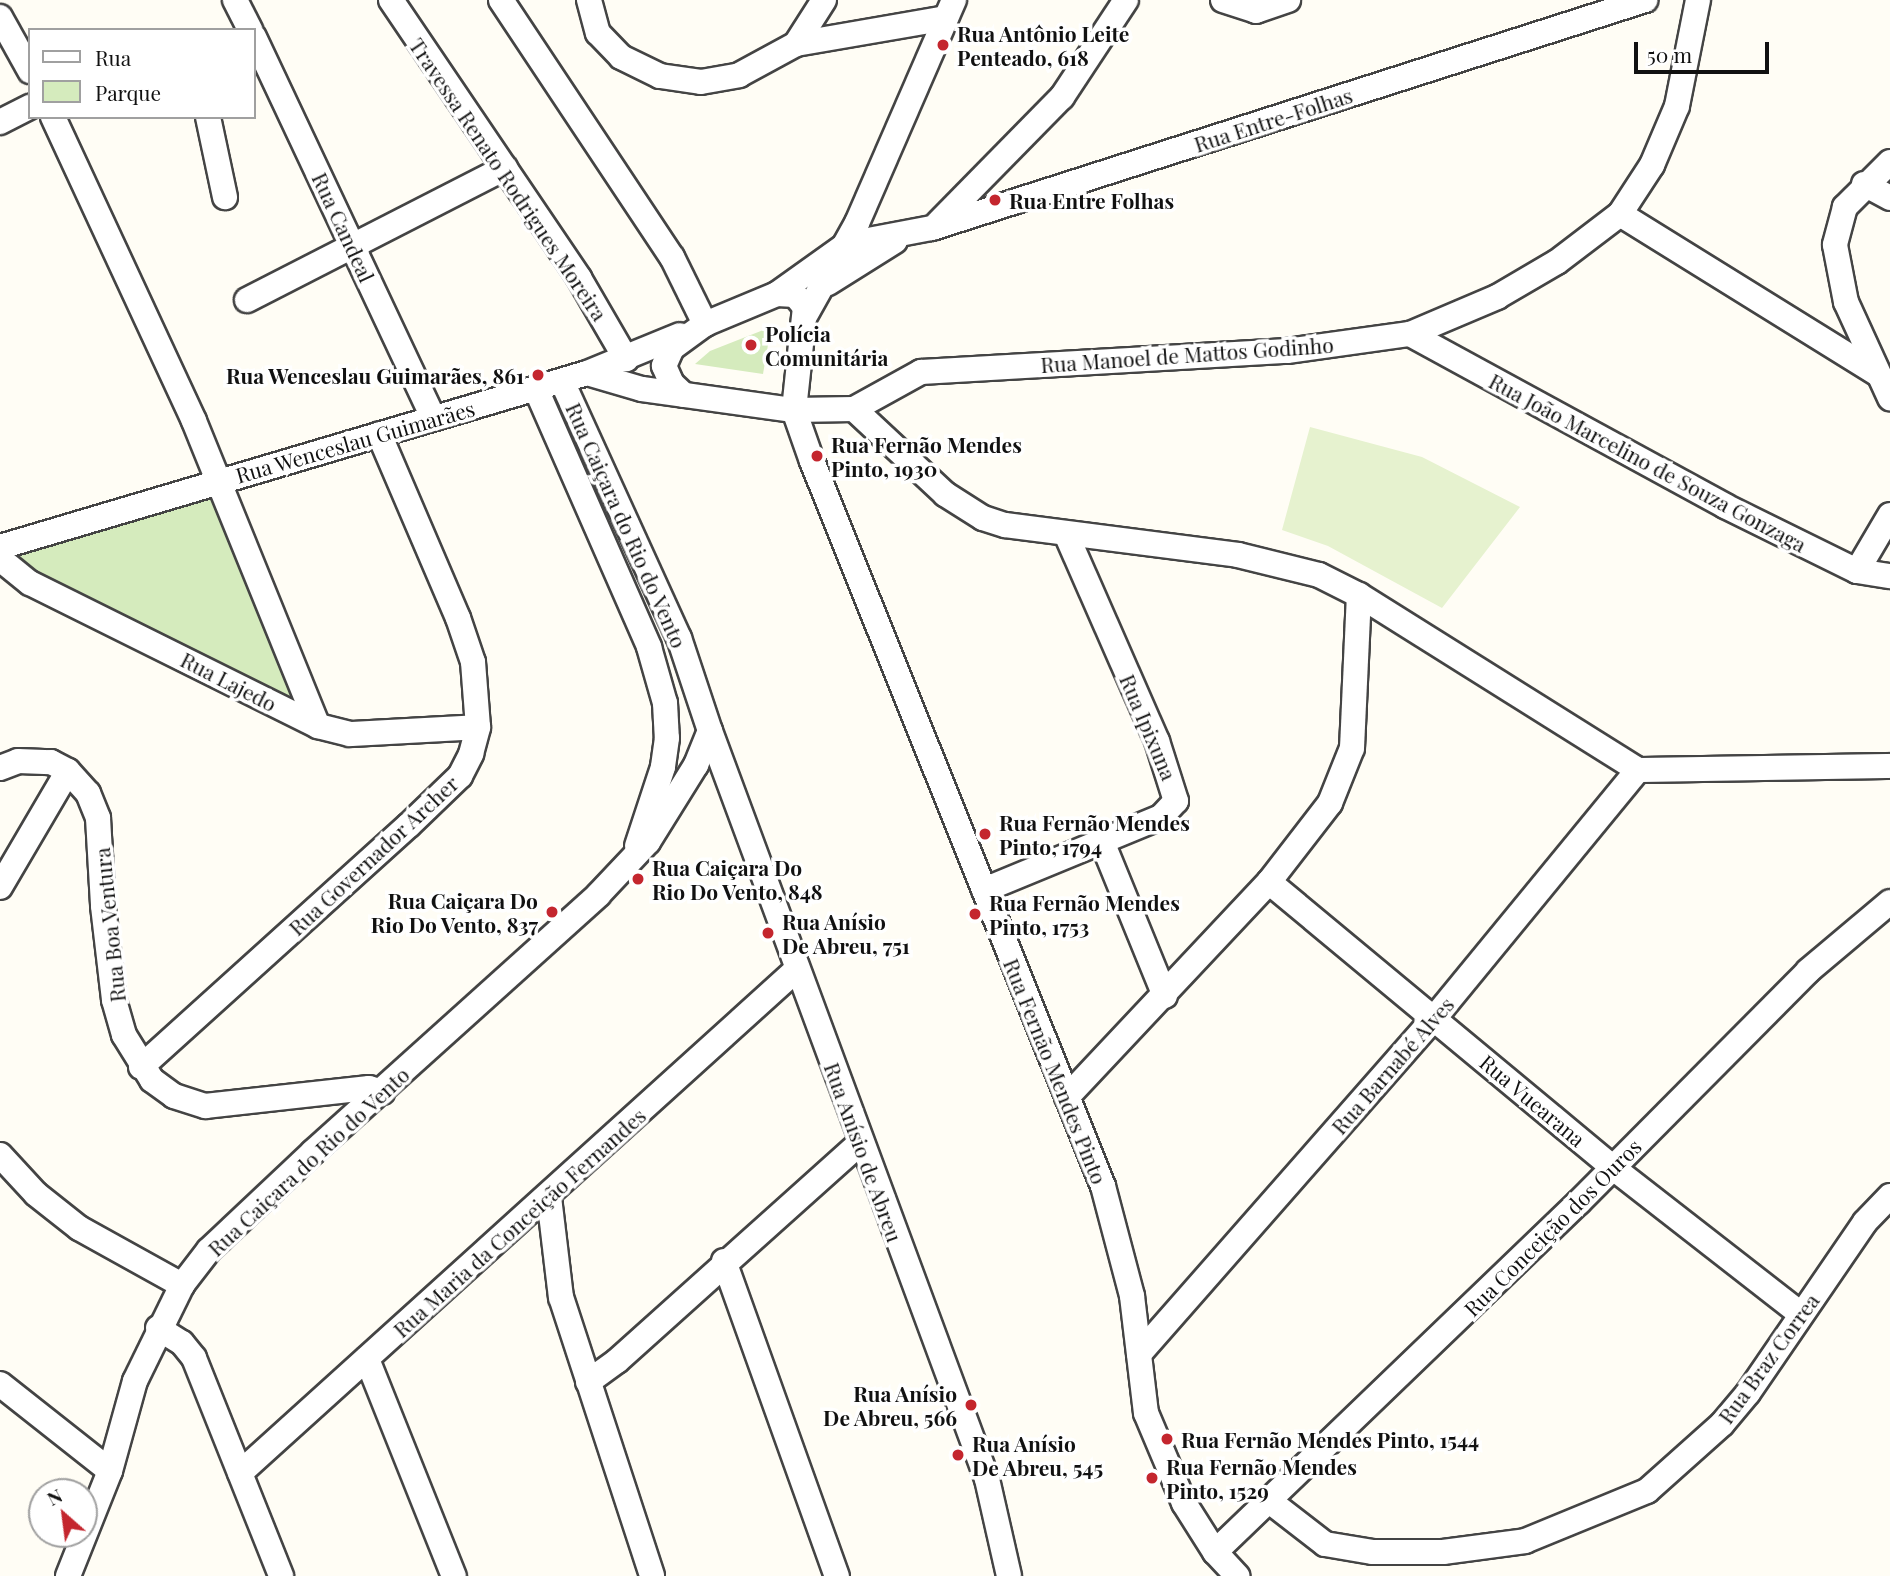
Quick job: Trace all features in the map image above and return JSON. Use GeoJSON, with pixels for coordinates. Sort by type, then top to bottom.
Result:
{"type":"FeatureCollection","features":[{"type":"Feature","properties":{"kind":"street"},"geometry":{"type":"LineString","coordinates":[[235,0],[249,28]]}},
{"type":"Feature","properties":{"kind":"street","name":"Travessa Renato Rodrigues Moreira"},"geometry":{"type":"LineString","coordinates":[[391,0],[505,167],[626,359]]}},
{"type":"Feature","properties":{"kind":"street"},"geometry":{"type":"LineString","coordinates":[[501,0],[672,257],[705,324],[666,357],[667,375],[684,395]]}},
{"type":"Feature","properties":{"kind":"street"},"geometry":{"type":"LineString","coordinates":[[589,0],[598,33],[621,57],[682,82],[739,75],[796,44],[950,9]]}},
{"type":"Feature","properties":{"kind":"street"},"geometry":{"type":"LineString","coordinates":[[796,44],[824,0]]}},
{"type":"Feature","properties":{"kind":"street"},"geometry":{"type":"LineString","coordinates":[[932,228],[1062,97],[1126,0]]}},
{"type":"Feature","properties":{"kind":"street"},"geometry":{"type":"LineString","coordinates":[[1223,0],[1256,11],[1287,0]]}},
{"type":"Feature","properties":{"kind":"street","name":"Rua Entre-Folhas"},"geometry":{"type":"LineString","coordinates":[[847,244],[901,237],[932,228],[1644,0]]}},
{"type":"Feature","properties":{"kind":"street","name":"Rua Manoel de Mattos Godinho"},"geometry":{"type":"LineString","coordinates":[[587,373],[642,389],[794,410],[854,409],[920,372],[1287,351],[1410,334],[1497,297],[1558,262],[1620,214],[1653,165],[1677,106],[1698,0]]}},
{"type":"Feature","properties":{"kind":"street"},"geometry":{"type":"LineString","coordinates":[[794,410],[805,316],[847,244],[950,9]]}},
{"type":"Feature","properties":{"kind":"street"},"geometry":{"type":"LineString","coordinates":[[0,17],[28,67]]}},
{"type":"Feature","properties":{"kind":"street","name":"Rua Candeal"},"geometry":{"type":"LineString","coordinates":[[256,46],[265,84],[351,247],[433,418]]}},
{"type":"Feature","properties":{"kind":"street"},"geometry":{"type":"LineString","coordinates":[[0,122],[28,108]]}},
{"type":"Feature","properties":{"kind":"street"},"geometry":{"type":"LineString","coordinates":[[54,119],[158,341],[318,726]]}},
{"type":"Feature","properties":{"kind":"street"},"geometry":{"type":"LineString","coordinates":[[208,119],[225,197]]}},
{"type":"Feature","properties":{"kind":"street"},"geometry":{"type":"LineString","coordinates":[[1890,162],[1864,184],[1845,207],[1835,245],[1846,302],[1890,398]]}},
{"type":"Feature","properties":{"kind":"street"},"geometry":{"type":"LineString","coordinates":[[247,300],[505,167]]}},
{"type":"Feature","properties":{"kind":"street"},"geometry":{"type":"LineString","coordinates":[[1864,184],[1890,198]]}},
{"type":"Feature","properties":{"kind":"street"},"geometry":{"type":"LineString","coordinates":[[1620,214],[1878,374]]}},
{"type":"Feature","properties":{"kind":"street","name":"Rua Entre-Folhas"},"geometry":{"type":"LineString","coordinates":[[824,285],[901,237]]}},
{"type":"Feature","properties":{"kind":"street","name":"Rua Wenceslau Guimarães"},"geometry":{"type":"LineString","coordinates":[[0,547],[587,373],[777,294],[847,244]]}},
{"type":"Feature","properties":{"kind":"street"},"geometry":{"type":"LineString","coordinates":[[777,294],[795,295],[805,316]]}},
{"type":"Feature","properties":{"kind":"street","name":"Rua João Marcelino de Souza Gonzaga"},"geometry":{"type":"LineString","coordinates":[[1410,334],[1725,506],[1857,571],[1890,576]]}},
{"type":"Feature","properties":{"kind":"street","name":"Rua Caiçara do Rio do Vento"},"geometry":{"type":"LineString","coordinates":[[68,1576],[110,1471],[135,1381],[158,1328],[182,1285],[209,1250],[534,956],[634,854],[663,822],[692,772],[710,731],[658,584],[562,381]]}},
{"type":"Feature","properties":{"kind":"street","name":"Rua Caiçara do Rio do Vento"},"geometry":{"type":"LineString","coordinates":[[536,389],[649,647],[665,703],[667,738],[663,767],[634,854]]}},
{"type":"Feature","properties":{"kind":"street"},"geometry":{"type":"LineString","coordinates":[[854,409],[961,507],[1005,525],[1286,564],[1359,595],[1638,770],[1890,766]]}},
{"type":"Feature","properties":{"kind":"street","name":"Rua Fernão Mendes Pinto"},"geometry":{"type":"LineString","coordinates":[[794,410],[1103,1186],[1123,1252],[1150,1424],[1184,1503],[1215,1552],[1237,1576]]}},
{"type":"Feature","properties":{"kind":"street","name":"Rua Governador Archer"},"geometry":{"type":"LineString","coordinates":[[141,1067],[460,776],[478,727],[473,662],[458,618],[379,434]]}},
{"type":"Feature","properties":{"kind":"street"},"geometry":{"type":"LineString","coordinates":[[1857,571],[1890,515]]}},
{"type":"Feature","properties":{"kind":"street","name":"Rua Ipixuna"},"geometry":{"type":"LineString","coordinates":[[984,890],[1103,844],[1168,813],[1176,800],[1175,789],[1066,534]]}},
{"type":"Feature","properties":{"kind":"street","name":"Rua Lajedo"},"geometry":{"type":"LineString","coordinates":[[0,559],[30,583],[318,726],[350,734],[478,727]]}},
{"type":"Feature","properties":{"kind":"street"},"geometry":{"type":"LineString","coordinates":[[1067,1097],[1165,996],[1269,882],[1331,803],[1343,779],[1357,705],[1359,595]]}},
{"type":"Feature","properties":{"kind":"street","name":"Rua Anísio de Abreu"},"geometry":{"type":"LineString","coordinates":[[710,731],[796,970],[987,1479],[1009,1576]]}},
{"type":"Feature","properties":{"kind":"street"},"geometry":{"type":"LineString","coordinates":[[0,768],[34,761],[51,762],[68,771],[0,887]]}},
{"type":"Feature","properties":{"kind":"street"},"geometry":{"type":"LineString","coordinates":[[663,767],[725,775]]}},
{"type":"Feature","properties":{"kind":"street","name":"Rua Barnabé Alves"},"geometry":{"type":"LineString","coordinates":[[1139,1354],[1435,1017],[1638,770]]}},
{"type":"Feature","properties":{"kind":"street","name":"Rua Boa Ventura"},"geometry":{"type":"LineString","coordinates":[[68,771],[88,793],[98,818],[103,906],[114,1000],[141,1067],[174,1096],[205,1106],[369,1088],[382,1092]]}},
{"type":"Feature","properties":{"kind":"street"},"geometry":{"type":"LineString","coordinates":[[1103,844],[1165,996]]}},
{"type":"Feature","properties":{"kind":"street","name":"Rua Vuearana"},"geometry":{"type":"LineString","coordinates":[[1269,882],[1435,1017],[1612,1167],[1801,1314]]}},
{"type":"Feature","properties":{"kind":"street","name":"Rua Conceição dos Ouros"},"geometry":{"type":"LineString","coordinates":[[1215,1552],[1272,1503],[1808,971],[1890,902]]}},
{"type":"Feature","properties":{"kind":"street","name":"Rua Maria da Conceição Fernandes"},"geometry":{"type":"LineString","coordinates":[[240,1473],[549,1197],[796,970]]}},
{"type":"Feature","properties":{"kind":"street"},"geometry":{"type":"LineString","coordinates":[[588,1382],[617,1361],[724,1261],[860,1142]]}},
{"type":"Feature","properties":{"kind":"street"},"geometry":{"type":"LineString","coordinates":[[0,1156],[36,1194],[79,1228],[182,1285]]}},
{"type":"Feature","properties":{"kind":"street","name":"Rua Braz Correa"},"geometry":{"type":"LineString","coordinates":[[1272,1503],[1308,1534],[1342,1549],[1475,1550],[1552,1532],[1647,1490],[1682,1462],[1748,1393],[1865,1222],[1890,1196]]}},
{"type":"Feature","properties":{"kind":"street"},"geometry":{"type":"LineString","coordinates":[[549,1197],[561,1297],[652,1576]]}},
{"type":"Feature","properties":{"kind":"street"},"geometry":{"type":"LineString","coordinates":[[724,1261],[838,1576]]}},
{"type":"Feature","properties":{"kind":"street"},"geometry":{"type":"LineString","coordinates":[[158,1328],[182,1343],[194,1358],[281,1576]]}},
{"type":"Feature","properties":{"kind":"street"},"geometry":{"type":"LineString","coordinates":[[367,1359],[454,1576]]}},
{"type":"Feature","properties":{"kind":"street"},"geometry":{"type":"LineString","coordinates":[[0,1384],[110,1471]]}},
{"type":"Feature","properties":{"kind":"green space"},"geometry":{"type":"Polygon","coordinates":[[[771,327],[763,374],[695,364],[710,351],[771,327]]]}},
{"type":"Feature","properties":{"kind":"green space"},"geometry":{"type":"Polygon","coordinates":[[[1310,427],[1422,457],[1520,507],[1442,608],[1328,546],[1282,530],[1310,427]]]}},
{"type":"Feature","properties":{"kind":"green space"},"geometry":{"type":"Polygon","coordinates":[[[217,482],[318,726],[0,555],[217,482]]]}},
{"type":"Feature","properties":{"kind":"place","name":"Rua Antônio Leite Penteado, 618"},"geometry":{"type":"Point","coordinates":[943,45]}},
{"type":"Feature","properties":{"kind":"place","name":"Rua Entre Folhas"},"geometry":{"type":"Point","coordinates":[995,200]}},
{"type":"Feature","properties":{"kind":"place","name":"Polícia Comunitária"},"geometry":{"type":"Point","coordinates":[751,345]}},
{"type":"Feature","properties":{"kind":"place","name":"Rua Wenceslau Guimarães, 861"},"geometry":{"type":"Point","coordinates":[538,375]}},
{"type":"Feature","properties":{"kind":"place","name":"Rua Fernão Mendes Pinto, 1930"},"geometry":{"type":"Point","coordinates":[817,456]}},
{"type":"Feature","properties":{"kind":"place","name":"Rua Fernão Mendes Pinto, 1794"},"geometry":{"type":"Point","coordinates":[985,834]}},
{"type":"Feature","properties":{"kind":"place","name":"Rua Caiçara Do Rio Do Vento, 848"},"geometry":{"type":"Point","coordinates":[638,879]}},
{"type":"Feature","properties":{"kind":"place","name":"Rua Caiçara Do Rio Do Vento, 837"},"geometry":{"type":"Point","coordinates":[552,912]}},
{"type":"Feature","properties":{"kind":"place","name":"Rua Fernão Mendes Pinto, 1753"},"geometry":{"type":"Point","coordinates":[975,914]}},
{"type":"Feature","properties":{"kind":"place","name":"Rua Anísio De Abreu, 751"},"geometry":{"type":"Point","coordinates":[768,933]}},
{"type":"Feature","properties":{"kind":"place","name":"Rua Anísio De Abreu, 566"},"geometry":{"type":"Point","coordinates":[971,1405]}},
{"type":"Feature","properties":{"kind":"place","name":"Rua Fernão Mendes Pinto, 1544"},"geometry":{"type":"Point","coordinates":[1167,1439]}},
{"type":"Feature","properties":{"kind":"place","name":"Rua Anísio De Abreu, 545"},"geometry":{"type":"Point","coordinates":[958,1455]}},
{"type":"Feature","properties":{"kind":"place","name":"Rua Fernão Mendes Pinto, 1529"},"geometry":{"type":"Point","coordinates":[1152,1478]}}]}
